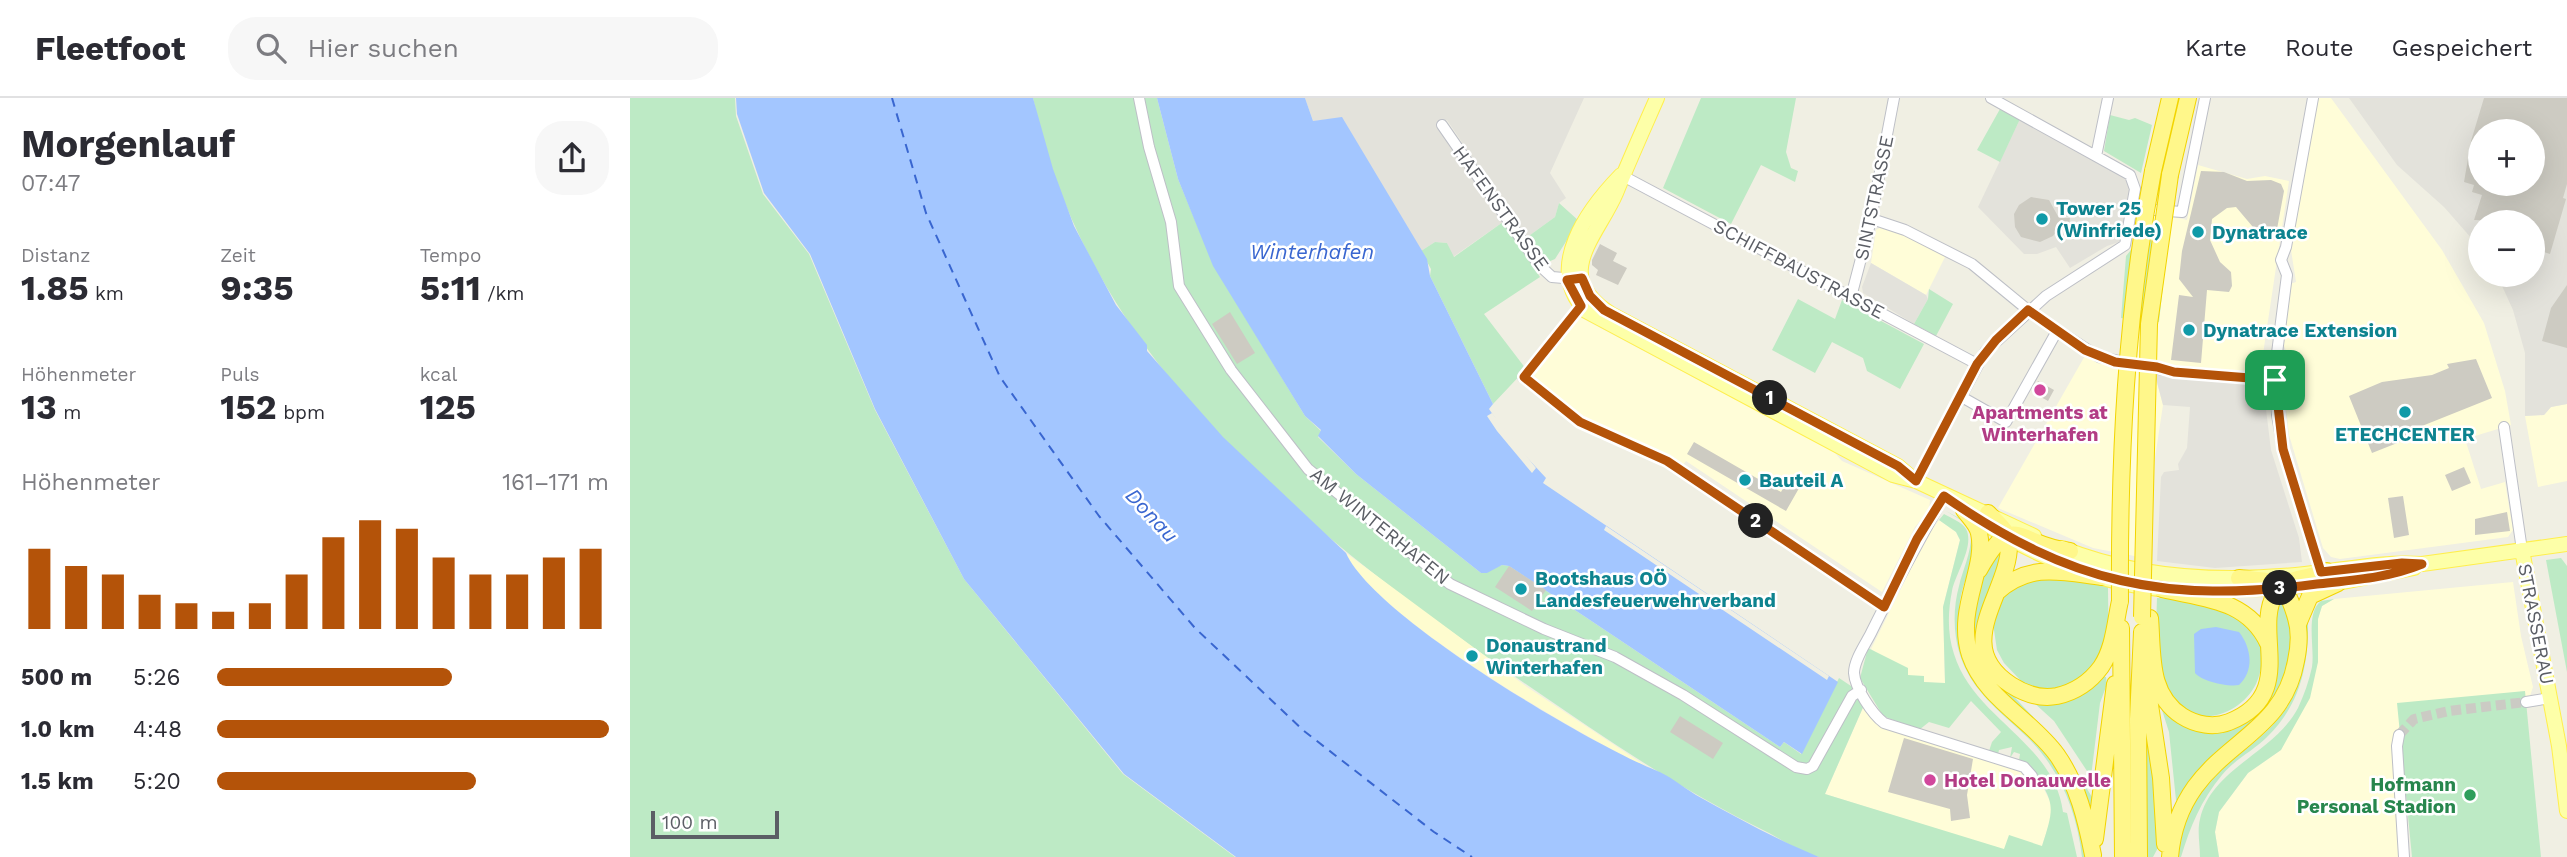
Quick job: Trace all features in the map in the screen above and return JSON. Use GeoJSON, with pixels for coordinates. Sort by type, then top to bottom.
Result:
{"type":"FeatureCollection","features":[{"type":"Feature","properties":{"kind":"highway"},"geometry":{"type":"LineString","coordinates":[[2123,857],[2119,512],[2130,328],[2153,172],[2170,98]]}},
{"type":"Feature","properties":{"kind":"highway"},"geometry":{"type":"LineString","coordinates":[[2188,98],[2170,175],[2149,324],[2144,568],[2146,618],[2154,674],[2159,690],[2173,709],[2200,723],[2228,722],[2253,705],[2266,683],[2270,610],[2282,587]]}},
{"type":"Feature","properties":{"kind":"highway"},"geometry":{"type":"LineString","coordinates":[[1965,510],[1979,533],[1966,619],[1967,644],[1974,665],[1991,691],[2057,756],[2081,802],[2093,856]]}},
{"type":"Feature","properties":{"kind":"highway"},"geometry":{"type":"LineString","coordinates":[[1988,513],[2006,536],[2008,556],[1984,628],[1989,660],[2007,682],[2040,696],[2070,692],[2096,673],[2111,645],[2119,608]]}},
{"type":"Feature","properties":{"kind":"highway"},"geometry":{"type":"LineString","coordinates":[[1972,581],[1993,545],[2006,536],[2017,535],[2050,549],[2070,551]]}},
{"type":"Feature","properties":{"kind":"highway"},"geometry":{"type":"LineString","coordinates":[[1995,594],[2015,578],[2035,570],[2102,577]]}},
{"type":"Feature","properties":{"kind":"highway"},"geometry":{"type":"LineString","coordinates":[[2239,578],[2282,587],[2329,576]]}},
{"type":"Feature","properties":{"kind":"highway"},"geometry":{"type":"LineString","coordinates":[[2168,857],[2175,826],[2193,789],[2213,767],[2266,722],[2284,697],[2296,665],[2298,624],[2310,596],[2329,576]]}},
{"type":"Feature","properties":{"kind":"highway"},"geometry":{"type":"LineString","coordinates":[[2282,587],[2298,624]]}},
{"type":"Feature","properties":{"kind":"highway"},"geometry":{"type":"LineString","coordinates":[[2162,589],[2235,606],[2254,620],[2270,648]]}},
{"type":"Feature","properties":{"kind":"highway"},"geometry":{"type":"LineString","coordinates":[[2139,857],[2138,719],[2146,618]]}},
{"type":"Feature","properties":{"kind":"highway"},"geometry":{"type":"LineString","coordinates":[[2093,856],[2122,636]]}},
{"type":"Feature","properties":{"kind":"highway"},"geometry":{"type":"LineString","coordinates":[[2142,648],[2161,778],[2168,857]]}},
{"type":"Feature","properties":{"kind":"main road","name":"HAFENSTRASSE"},"geometry":{"type":"LineString","coordinates":[[1657,98],[1621,175],[1608,189],[1574,244],[1567,267],[1604,310],[1898,466],[1916,481],[2044,556],[2102,577],[2162,589],[2282,587]]}},
{"type":"Feature","properties":{"kind":"main road","name":"HAFENSTRASSE"},"geometry":{"type":"LineString","coordinates":[[1575,279],[1581,306],[1605,323],[1893,475],[1916,481]]}},
{"type":"Feature","properties":{"kind":"main road","name":"HAFENSTRASSE"},"geometry":{"type":"LineString","coordinates":[[1944,496],[2070,551],[2132,570],[2190,577],[2329,576],[2402,563],[2422,564],[2567,544]]}},
{"type":"Feature","properties":{"kind":"main road","name":"STRASSERAU"},"geometry":{"type":"LineString","coordinates":[[2526,549],[2559,746],[2567,811]]}},
{"type":"Feature","properties":{"kind":"street","name":"AM WINTERHAFEN"},"geometry":{"type":"LineString","coordinates":[[1139,98],[1149,147],[1171,222],[1176,274],[1181,291],[1231,370],[1282,438],[1308,468],[1339,496],[1457,588],[1544,629],[1615,657],[1683,695],[1796,767],[1807,769],[1814,764],[1852,696],[1861,690]]}},
{"type":"Feature","properties":{"kind":"street","name":"SINTSTRASSE"},"geometry":{"type":"LineString","coordinates":[[1851,297],[1872,219],[1894,98]]}},
{"type":"Feature","properties":{"kind":"street"},"geometry":{"type":"LineString","coordinates":[[2096,156],[2108,98]]}},
{"type":"Feature","properties":{"kind":"street"},"geometry":{"type":"LineString","coordinates":[[2132,209],[2182,212],[2205,98]]}},
{"type":"Feature","properties":{"kind":"street"},"geometry":{"type":"LineString","coordinates":[[2313,98],[2286,247],[2281,260],[2287,275],[2278,335],[2275,380],[2283,449],[2329,576]]}},
{"type":"Feature","properties":{"kind":"street"},"geometry":{"type":"LineString","coordinates":[[1916,481],[1977,364],[1996,340],[2028,310],[2062,284],[2122,247],[2132,209],[2135,189],[2132,178],[1994,99]]}},
{"type":"Feature","properties":{"kind":"street","name":"HAFENSTRASSE"},"geometry":{"type":"LineString","coordinates":[[1443,125],[1530,254],[1549,275],[1575,279]]}},
{"type":"Feature","properties":{"kind":"street","name":"SCHIFFBAUSTRASSE"},"geometry":{"type":"LineString","coordinates":[[1621,175],[1977,364]]}},
{"type":"Feature","properties":{"kind":"street"},"geometry":{"type":"LineString","coordinates":[[1872,219],[1914,234],[1972,264],[2028,310],[2091,353],[2115,362],[2174,372],[2275,380]]}},
{"type":"Feature","properties":{"kind":"street"},"geometry":{"type":"LineString","coordinates":[[1581,306],[1524,377],[1580,422],[1667,461],[1884,607]]}},
{"type":"Feature","properties":{"kind":"street"},"geometry":{"type":"LineString","coordinates":[[1960,396],[2006,422],[2057,331]]}},
{"type":"Feature","properties":{"kind":"street"},"geometry":{"type":"LineString","coordinates":[[2504,427],[2526,549]]}},
{"type":"Feature","properties":{"kind":"street"},"geometry":{"type":"LineString","coordinates":[[1944,496],[1917,539],[1856,665],[1855,677],[1875,715],[1888,724],[2024,767],[2032,776]]}},
{"type":"Feature","properties":{"kind":"street","name":"STRASSERAU"},"geometry":{"type":"LineString","coordinates":[[2526,702],[2550,698]]}},
{"type":"Feature","properties":{"kind":"street"},"geometry":{"type":"LineString","coordinates":[[2399,735],[2397,746],[2404,857]]}},
{"type":"Feature","properties":{"kind":"shaded area"},"geometry":{"type":"Polygon","coordinates":[[[1305,98],[1584,98],[1550,173],[1566,198],[1559,203],[1555,217],[1526,238],[1447,120],[1438,126],[1503,222],[1453,257],[1447,243],[1435,242],[1421,251],[1342,118],[1313,121],[1305,98]]]}},
{"type":"Feature","properties":{"kind":"shaded area"},"geometry":{"type":"Polygon","coordinates":[[[2315,98],[2331,98],[2442,250],[2484,323],[2505,391],[2511,425],[2465,439],[2481,489],[2505,482],[2513,530],[2508,537],[2340,559],[2331,557],[2323,548],[2289,435],[2284,392],[2286,351],[2281,338],[2290,284],[2296,282],[2291,250],[2315,98]]]}},
{"type":"Feature","properties":{"kind":"shaded area"},"geometry":{"type":"Polygon","coordinates":[[[2349,98],[2567,98],[2567,404],[2551,407],[2544,415],[2525,416],[2525,353],[2513,310],[2502,287],[2545,287],[2545,210],[2468,210],[2468,234],[2444,207],[2397,165],[2349,98]]]}},
{"type":"Feature","properties":{"kind":"shaded area"},"geometry":{"type":"Polygon","coordinates":[[[2020,119],[2127,178],[2132,189],[2122,241],[2107,246],[2070,268],[2056,247],[2037,254],[2024,254],[1978,207],[2020,119]]]}},
{"type":"Feature","properties":{"kind":"shaded area"},"geometry":{"type":"Polygon","coordinates":[[[2198,165],[2247,179],[2265,176],[2289,181],[2260,374],[2122,361],[2126,319],[2158,322],[2167,241],[2139,240],[2143,210],[2187,220],[2198,165]]]}},
{"type":"Feature","properties":{"kind":"shaded area"},"geometry":{"type":"Polygon","coordinates":[[[1883,226],[1946,255],[1926,295],[1871,263],[1876,230],[1883,226]]]}},
{"type":"Feature","properties":{"kind":"shaded area"},"geometry":{"type":"Polygon","coordinates":[[[1871,263],[1926,295],[1928,299],[1914,324],[1863,293],[1862,287],[1871,263]]]}},
{"type":"Feature","properties":{"kind":"shaded area"},"geometry":{"type":"Polygon","coordinates":[[[1576,315],[1834,452],[1842,461],[1930,500],[1929,510],[1915,527],[1882,592],[1686,461],[1682,466],[1651,447],[1583,417],[1533,379],[1533,373],[1576,315]]]}},
{"type":"Feature","properties":{"kind":"shaded area"},"geometry":{"type":"Polygon","coordinates":[[[2086,354],[2112,366],[2154,371],[2163,405],[2155,458],[2150,559],[2093,548],[1998,508],[2086,354]]]}},
{"type":"Feature","properties":{"kind":"shaded area"},"geometry":{"type":"Polygon","coordinates":[[[2154,371],[2263,385],[2271,450],[2299,538],[2302,562],[2215,568],[2157,561],[2161,477],[2164,472],[2179,470],[2178,464],[2187,448],[2190,407],[2163,405],[2154,371]]]}},
{"type":"Feature","properties":{"kind":"shaded area"},"geometry":{"type":"Polygon","coordinates":[[[2567,404],[2567,481],[2538,487],[2525,416],[2544,415],[2551,407],[2567,404]]]}},
{"type":"Feature","properties":{"kind":"shaded area"},"geometry":{"type":"Polygon","coordinates":[[[1939,520],[1956,532],[1960,540],[1943,607],[1945,684],[1924,682],[1908,675],[1871,649],[1926,538],[1939,520]]]}},
{"type":"Feature","properties":{"kind":"shaded area"},"geometry":{"type":"Polygon","coordinates":[[[2513,582],[2521,636],[2533,687],[2530,696],[2518,703],[2407,728],[2399,857],[2219,857],[2215,832],[2219,812],[2248,773],[2281,750],[2318,662],[2318,619],[2322,606],[2334,599],[2513,582]]]}},
{"type":"Feature","properties":{"kind":"shaded area"},"geometry":{"type":"Polygon","coordinates":[[[1865,703],[1870,712],[2035,772],[2053,812],[2042,846],[2004,850],[1825,794],[1865,703]]]}},
{"type":"Feature","properties":{"kind":"green space"},"geometry":{"type":"Polygon","coordinates":[[[630,98],[735,98],[736,116],[763,194],[809,254],[875,410],[964,579],[1123,774],[1235,857],[630,857],[630,98]]]}},
{"type":"Feature","properties":{"kind":"green space"},"geometry":{"type":"Polygon","coordinates":[[[1033,98],[1157,98],[1178,179],[1214,266],[1305,416],[1321,431],[1318,437],[1356,474],[1481,573],[1502,565],[1509,566],[1780,747],[1784,742],[1801,754],[1839,678],[1851,686],[1865,703],[1825,794],[2004,849],[2009,835],[2042,846],[2051,811],[2048,796],[2030,765],[2019,760],[2020,754],[2014,752],[2010,758],[2012,747],[1999,750],[1998,754],[1989,751],[1992,742],[2001,732],[1971,701],[1949,728],[1929,722],[1919,730],[1883,716],[1860,678],[1868,648],[1908,668],[1908,675],[1924,676],[1924,682],[1945,683],[1943,607],[1960,540],[1956,532],[1939,520],[1944,514],[1959,522],[1966,529],[1968,543],[1952,591],[1950,606],[1949,630],[1954,654],[1964,677],[1978,696],[2030,748],[2045,767],[2057,788],[2063,812],[2067,813],[2077,857],[1819,857],[1806,853],[1699,796],[1633,756],[1501,667],[1327,536],[1246,463],[1174,384],[1113,297],[1065,202],[1033,98]]]}},
{"type":"Feature","properties":{"kind":"green space"},"geometry":{"type":"Polygon","coordinates":[[[1701,98],[1796,98],[1786,152],[1791,168],[1798,171],[1795,182],[1761,165],[1731,224],[1663,188],[1701,98]]]}},
{"type":"Feature","properties":{"kind":"green space"},"geometry":{"type":"Polygon","coordinates":[[[2000,109],[2020,119],[2000,162],[1977,150],[2000,109]]]}},
{"type":"Feature","properties":{"kind":"green space"},"geometry":{"type":"Polygon","coordinates":[[[2110,115],[2129,120],[2135,118],[2152,125],[2141,173],[2104,151],[2110,115]]]}},
{"type":"Feature","properties":{"kind":"green space"},"geometry":{"type":"Polygon","coordinates":[[[1559,203],[1579,221],[1555,259],[1548,262],[1526,238],[1555,217],[1559,203]]]}},
{"type":"Feature","properties":{"kind":"green space"},"geometry":{"type":"Polygon","coordinates":[[[1503,222],[1540,277],[1484,314],[1526,369],[1493,404],[1430,276],[1431,269],[1421,251],[1435,242],[1447,243],[1454,257],[1503,222]]]}},
{"type":"Feature","properties":{"kind":"green space"},"geometry":{"type":"Polygon","coordinates":[[[2139,240],[2168,241],[2159,322],[2121,318],[2126,256],[2139,240]]]}},
{"type":"Feature","properties":{"kind":"green space"},"geometry":{"type":"Polygon","coordinates":[[[1929,289],[1953,304],[1936,336],[1914,324],[1928,299],[1929,289]]]}},
{"type":"Feature","properties":{"kind":"green space"},"geometry":{"type":"Polygon","coordinates":[[[1798,299],[1835,319],[1842,300],[1924,344],[1900,389],[1867,371],[1863,358],[1832,342],[1815,373],[1772,350],[1798,299]]]}},
{"type":"Feature","properties":{"kind":"green space"},"geometry":{"type":"Polygon","coordinates":[[[1946,511],[1970,524],[1974,533],[1974,552],[1962,592],[1959,614],[1961,641],[1969,667],[1983,689],[2031,734],[2063,775],[2080,822],[2086,857],[2082,857],[2076,824],[2058,777],[2039,749],[1988,700],[1965,668],[1956,638],[1955,612],[1971,533],[1964,522],[1946,511]]]}},
{"type":"Feature","properties":{"kind":"green space"},"geometry":{"type":"Polygon","coordinates":[[[1996,547],[2004,554],[1982,612],[1990,671],[2062,748],[2092,797],[2089,814],[2082,790],[2000,694],[1976,652],[1971,634],[1972,611],[1978,589],[1996,547]]]}},
{"type":"Feature","properties":{"kind":"green space"},"geometry":{"type":"Polygon","coordinates":[[[2561,558],[2567,566],[2567,672],[2546,560],[2561,558]]]}},
{"type":"Feature","properties":{"kind":"green space"},"geometry":{"type":"Polygon","coordinates":[[[2071,577],[2108,587],[2107,635],[2094,669],[2086,677],[2050,693],[2025,685],[2004,663],[1997,650],[1992,617],[2007,588],[2021,578],[2071,577]]]}},
{"type":"Feature","properties":{"kind":"green space"},"geometry":{"type":"Polygon","coordinates":[[[2285,594],[2293,643],[2279,694],[2179,801],[2176,800],[2169,732],[2162,710],[2166,708],[2200,729],[2266,702],[2277,674],[2273,611],[2285,594]]]}},
{"type":"Feature","properties":{"kind":"green space"},"geometry":{"type":"Polygon","coordinates":[[[2157,598],[2196,600],[2232,608],[2264,642],[2261,669],[2256,684],[2238,705],[2214,716],[2189,713],[2178,706],[2164,683],[2158,660],[2157,598]]]}},
{"type":"Feature","properties":{"kind":"green space"},"geometry":{"type":"Polygon","coordinates":[[[2334,599],[2322,606],[2318,619],[2318,662],[2310,698],[2281,750],[2248,773],[2219,812],[2215,832],[2219,857],[2200,857],[2199,824],[2206,802],[2230,774],[2275,737],[2298,708],[2312,667],[2313,614],[2321,601],[2334,599]]]}},
{"type":"Feature","properties":{"kind":"green space"},"geometry":{"type":"Polygon","coordinates":[[[2303,616],[2308,618],[2307,651],[2301,682],[2288,711],[2267,737],[2232,765],[2215,784],[2197,814],[2181,857],[2177,857],[2186,820],[2204,787],[2222,768],[2266,732],[2288,705],[2298,673],[2303,616]]]}},
{"type":"Feature","properties":{"kind":"green space"},"geometry":{"type":"Polygon","coordinates":[[[2102,676],[2106,677],[2107,684],[2100,703],[2091,777],[2054,721],[2031,700],[2061,700],[2080,695],[2096,685],[2102,676]]]}},
{"type":"Feature","properties":{"kind":"green space","name":"Hofmann Personal Stadion"},"geometry":{"type":"Polygon","coordinates":[[[2525,691],[2541,857],[2412,857],[2397,703],[2525,691]]]}},
{"type":"Feature","properties":{"kind":"green space"},"geometry":{"type":"Polygon","coordinates":[[[2147,723],[2159,846],[2153,857],[2146,857],[2147,723]]]}},
{"type":"Feature","properties":{"kind":"sand","name":"Donaustrand Winterhafen"},"geometry":{"type":"Polygon","coordinates":[[[1346,553],[1527,687],[1652,770],[1533,704],[1437,642],[1396,610],[1365,580],[1346,553]]]}},
{"type":"Feature","properties":{"kind":"water","name":"Donau"},"geometry":{"type":"Polygon","coordinates":[[[736,98],[1033,98],[1053,169],[1074,226],[1116,305],[1147,345],[1147,351],[1223,437],[1346,553],[1365,580],[1397,610],[1438,642],[1535,706],[1665,775],[1741,820],[1819,857],[1236,857],[1124,774],[964,579],[875,409],[810,254],[764,193],[737,114],[736,98]]]}},
{"type":"Feature","properties":{"kind":"water","name":"Winterhafen"},"geometry":{"type":"Polygon","coordinates":[[[1157,98],[1305,98],[1313,121],[1342,117],[1427,259],[1430,276],[1493,404],[1489,409],[1510,439],[1546,478],[1543,483],[1838,682],[1802,754],[1784,742],[1780,747],[1509,566],[1502,565],[1487,573],[1481,573],[1356,474],[1318,436],[1321,430],[1305,416],[1213,266],[1178,179],[1157,98]]]}},
{"type":"Feature","properties":{"kind":"water"},"geometry":{"type":"Polygon","coordinates":[[[2216,627],[2239,632],[2246,644],[2249,666],[2239,685],[2216,683],[2195,673],[2194,634],[2201,629],[2216,627]]]}},
{"type":"Feature","properties":{"kind":"pier"},"geometry":{"type":"Polygon","coordinates":[[[1492,413],[1536,468],[1532,473],[1487,416],[1492,413]]]}},
{"type":"Feature","properties":{"kind":"pier"},"geometry":{"type":"Polygon","coordinates":[[[1606,526],[1829,676],[1827,680],[1604,530],[1606,526]]]}},
{"type":"Feature","properties":{"kind":"building"},"geometry":{"type":"Polygon","coordinates":[[[2484,98],[2567,98],[2567,184],[2563,198],[2566,199],[2550,254],[2545,252],[2545,210],[2477,210],[2482,196],[2545,196],[2545,119],[2478,119],[2484,98]]]}},
{"type":"Feature","properties":{"kind":"building"},"geometry":{"type":"Polygon","coordinates":[[[2468,159],[2468,183],[2464,182],[2468,159]]]}},
{"type":"Feature","properties":{"kind":"building","name":"Dynatrace"},"geometry":{"type":"Polygon","coordinates":[[[2201,171],[2224,172],[2247,181],[2271,180],[2281,184],[2284,191],[2275,240],[2258,233],[2236,207],[2227,208],[2212,219],[2210,240],[2220,262],[2231,272],[2232,286],[2229,292],[2207,290],[2201,363],[2171,360],[2179,295],[2193,297],[2179,279],[2182,251],[2201,171]]]}},
{"type":"Feature","properties":{"kind":"building","name":"Tower 25 (Winfriede)"},"geometry":{"type":"Polygon","coordinates":[[[2031,197],[2049,200],[2059,218],[2070,218],[2068,232],[2057,230],[2053,236],[2040,242],[2021,237],[2015,227],[2014,214],[2019,205],[2031,197]]]}},
{"type":"Feature","properties":{"kind":"building"},"geometry":{"type":"Polygon","coordinates":[[[1600,244],[1617,253],[1613,261],[1627,268],[1618,285],[1596,275],[1598,270],[1592,265],[1592,260],[1600,244]]]}},
{"type":"Feature","properties":{"kind":"building"},"geometry":{"type":"Polygon","coordinates":[[[2567,285],[2567,348],[2542,341],[2551,308],[2567,285]]]}},
{"type":"Feature","properties":{"kind":"building"},"geometry":{"type":"Polygon","coordinates":[[[1230,312],[1255,353],[1237,364],[1212,324],[1230,312]]]}},
{"type":"Feature","properties":{"kind":"building","name":"ETECHCENTER"},"geometry":{"type":"Polygon","coordinates":[[[2476,359],[2492,398],[2422,426],[2425,432],[2372,453],[2349,396],[2382,382],[2432,375],[2449,368],[2447,364],[2476,359]]]}},
{"type":"Feature","properties":{"kind":"building","name":"Apartments at Winterhafen"},"geometry":{"type":"Polygon","coordinates":[[[2038,381],[2054,390],[2048,401],[2032,392],[2038,381]]]}},
{"type":"Feature","properties":{"kind":"building","name":"Bauteil A"},"geometry":{"type":"Polygon","coordinates":[[[1694,442],[1781,492],[1790,476],[1802,483],[1786,511],[1687,454],[1694,442]]]}},
{"type":"Feature","properties":{"kind":"building"},"geometry":{"type":"Polygon","coordinates":[[[2464,467],[2471,483],[2452,491],[2445,475],[2464,467]]]}},
{"type":"Feature","properties":{"kind":"building"},"geometry":{"type":"Polygon","coordinates":[[[2403,496],[2409,535],[2394,538],[2388,498],[2403,496]]]}},
{"type":"Feature","properties":{"kind":"building"},"geometry":{"type":"Polygon","coordinates":[[[2507,512],[2510,531],[2475,535],[2475,519],[2507,512]]]}},
{"type":"Feature","properties":{"kind":"building","name":"Bootshaus OÖ Landesfeuerwehrverband"},"geometry":{"type":"Polygon","coordinates":[[[1509,566],[1546,590],[1532,611],[1495,587],[1509,566]]]}},
{"type":"Feature","properties":{"kind":"building"},"geometry":{"type":"Polygon","coordinates":[[[1680,716],[1723,743],[1713,759],[1670,732],[1680,716]]]}},
{"type":"Feature","properties":{"kind":"building","name":"Hotel Donauwelle"},"geometry":{"type":"Polygon","coordinates":[[[1904,738],[1973,759],[1967,795],[1970,818],[1951,821],[1950,809],[1888,792],[1904,738]]]}},
{"type":"Feature","properties":{"kind":"ferry route"},"geometry":{"type":"LineString","coordinates":[[892,98],[926,213],[1000,377],[1099,516],[1195,628],[1304,731],[1434,832],[1472,857]]}},
{"type":"Feature","properties":{"kind":"tunnel"},"geometry":{"type":"LineString","coordinates":[[2399,735],[2414,719],[2449,711],[2526,702]]}},
{"type":"Feature","properties":{"kind":"place","name":"Tower 25 (Winfriede)"},"geometry":{"type":"Point","coordinates":[2042,219]}},
{"type":"Feature","properties":{"kind":"place","name":"Dynatrace"},"geometry":{"type":"Point","coordinates":[2198,232]}},
{"type":"Feature","properties":{"kind":"place","name":"Dynatrace Extension"},"geometry":{"type":"Point","coordinates":[2189,330]}},
{"type":"Feature","properties":{"kind":"place","name":"Apartments at Winterhafen"},"geometry":{"type":"Point","coordinates":[2040,390]}},
{"type":"Feature","properties":{"kind":"place","name":"ETECHCENTER"},"geometry":{"type":"Point","coordinates":[2405,412]}},
{"type":"Feature","properties":{"kind":"place","name":"Bauteil A"},"geometry":{"type":"Point","coordinates":[1745,480]}},
{"type":"Feature","properties":{"kind":"place","name":"Bootshaus OÖ Landesfeuerwehrverband"},"geometry":{"type":"Point","coordinates":[1521,589]}},
{"type":"Feature","properties":{"kind":"place","name":"Donaustrand Winterhafen"},"geometry":{"type":"Point","coordinates":[1472,656]}},
{"type":"Feature","properties":{"kind":"place","name":"Hotel Donauwelle"},"geometry":{"type":"Point","coordinates":[1930,780]}},
{"type":"Feature","properties":{"kind":"place","name":"Hofmann Personal Stadion"},"geometry":{"type":"Point","coordinates":[2470,795]}},
{"type":"Feature","properties":{"kind":"route"},"geometry":{"type":"LineString","coordinates":[[1582,278],[1590,296],[1604,310],[1898,466],[1916,481],[1977,364],[1996,340],[2028,310],[2085,350],[2115,362],[2174,372],[2275,380],[2283,449],[2321,572],[2402,563],[2422,564],[2404,572],[2338,583],[2258,590],[2162,589],[2102,577],[2025,548],[1944,496],[1917,539],[1884,607],[1667,461],[1630,442],[1580,422],[1524,377],[1581,306],[1567,280],[1582,278]]}}]}
